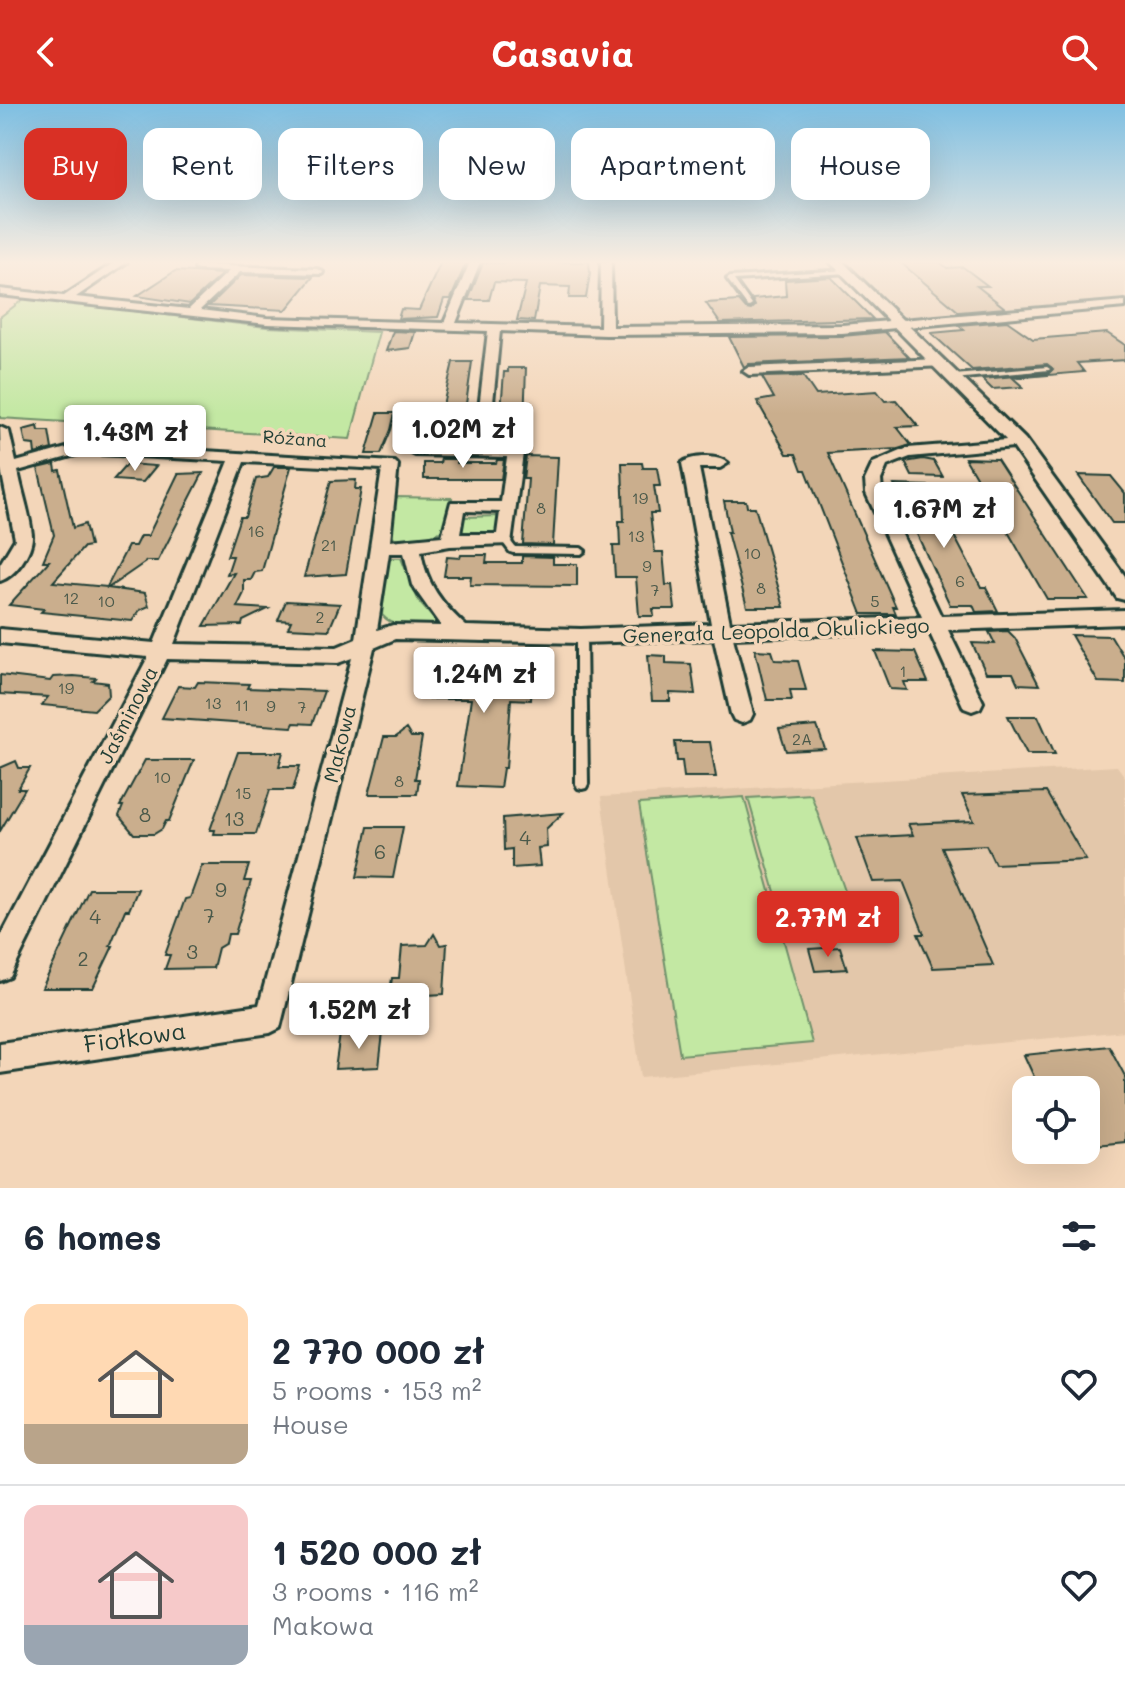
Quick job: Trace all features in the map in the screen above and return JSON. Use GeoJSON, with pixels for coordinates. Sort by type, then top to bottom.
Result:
{"type":"FeatureCollection","features":[{"type":"Feature","properties":{"kind":"street"},"geometry":{"type":"LineString","coordinates":[[187,313],[267,321],[606,331],[758,331],[899,325],[1033,313]]}},
{"type":"Feature","properties":{"kind":"street"},"geometry":{"type":"LineString","coordinates":[[448,328],[454,313]]}},
{"type":"Feature","properties":{"kind":"street"},"geometry":{"type":"LineString","coordinates":[[606,313],[606,331]]}},
{"type":"Feature","properties":{"kind":"street"},"geometry":{"type":"LineString","coordinates":[[887,313],[1019,443],[1125,592]]}},
{"type":"Feature","properties":{"kind":"street"},"geometry":{"type":"LineString","coordinates":[[482,443],[494,330]]}},
{"type":"Feature","properties":{"kind":"street"},"geometry":{"type":"LineString","coordinates":[[749,371],[940,363]]}},
{"type":"Feature","properties":{"kind":"street"},"geometry":{"type":"LineString","coordinates":[[0,575],[13,562],[24,539],[2,431]]}},
{"type":"Feature","properties":{"kind":"street"},"geometry":{"type":"LineString","coordinates":[[972,702],[874,493],[877,467],[908,453],[1019,443]]}},
{"type":"Feature","properties":{"kind":"street","name":"Różana"},"geometry":{"type":"LineString","coordinates":[[9,469],[81,448],[390,465]]}},
{"type":"Feature","properties":{"kind":"street"},"geometry":{"type":"LineString","coordinates":[[381,547],[412,547],[450,540],[505,540],[515,453],[415,451]]}},
{"type":"Feature","properties":{"kind":"street","name":"Jaśminowa"},"geometry":{"type":"LineString","coordinates":[[0,967],[161,651],[239,456]]}},
{"type":"Feature","properties":{"kind":"street"},"geometry":{"type":"LineString","coordinates":[[720,463],[690,463],[722,633],[742,714]]}},
{"type":"Feature","properties":{"kind":"street","name":"Makowa"},"geometry":{"type":"LineString","coordinates":[[270,1018],[365,645],[390,465]]}},
{"type":"Feature","properties":{"kind":"street"},"geometry":{"type":"LineString","coordinates":[[450,540],[457,506],[509,507]]}},
{"type":"Feature","properties":{"kind":"street"},"geometry":{"type":"LineString","coordinates":[[412,547],[414,570],[428,602],[460,632]]}},
{"type":"Feature","properties":{"kind":"street","name":"Generała Leopolda Okulickiego"},"geometry":{"type":"LineString","coordinates":[[0,636],[161,651],[338,655],[393,632],[581,636],[1125,617]]}},
{"type":"Feature","properties":{"kind":"street","name":"Fiołkowa"},"geometry":{"type":"LineString","coordinates":[[0,1058],[270,1018]]}},
{"type":"Feature","properties":{"kind":"lane"},"geometry":{"type":"LineString","coordinates":[[954,377],[1047,369]]}},
{"type":"Feature","properties":{"kind":"lane"},"geometry":{"type":"LineString","coordinates":[[505,540],[513,550],[581,551]]}},
{"type":"Feature","properties":{"kind":"lane"},"geometry":{"type":"LineString","coordinates":[[581,636],[582,784]]}},
{"type":"Feature","properties":{"kind":"shaded area"},"geometry":{"type":"Polygon","coordinates":[[[901,313],[1016,313],[910,321],[901,313]]]}},
{"type":"Feature","properties":{"kind":"shaded area"},"geometry":{"type":"Polygon","coordinates":[[[1117,766],[1125,777],[1125,1031],[641,1077],[601,797],[1117,766]]]}},
{"type":"Feature","properties":{"kind":"green space"},"geometry":{"type":"Polygon","coordinates":[[[6,313],[146,313],[266,327],[379,332],[350,439],[0,418],[0,317],[6,313]]]}},
{"type":"Feature","properties":{"kind":"green space"},"geometry":{"type":"Polygon","coordinates":[[[394,497],[452,498],[446,530],[422,538],[395,538],[391,535],[394,497]]]}},
{"type":"Feature","properties":{"kind":"green space"},"geometry":{"type":"Polygon","coordinates":[[[500,516],[499,535],[460,536],[460,521],[464,517],[500,516]]]}},
{"type":"Feature","properties":{"kind":"green space"},"geometry":{"type":"Polygon","coordinates":[[[392,558],[401,558],[419,602],[440,626],[401,626],[382,615],[387,563],[392,558]]]}},
{"type":"Feature","properties":{"kind":"green space"},"geometry":{"type":"Polygon","coordinates":[[[811,794],[852,911],[782,916],[748,798],[811,794]]]}},
{"type":"Feature","properties":{"kind":"green space"},"geometry":{"type":"Polygon","coordinates":[[[744,797],[812,1043],[680,1055],[639,804],[744,797]]]}},
{"type":"Feature","properties":{"kind":"building"},"geometry":{"type":"Polygon","coordinates":[[[400,313],[439,313],[438,317],[398,319],[400,313]]]}},
{"type":"Feature","properties":{"kind":"building"},"geometry":{"type":"Polygon","coordinates":[[[519,313],[535,313],[534,321],[517,320],[519,313]]]}},
{"type":"Feature","properties":{"kind":"building"},"geometry":{"type":"Polygon","coordinates":[[[713,313],[867,313],[873,319],[720,323],[713,313]]]}},
{"type":"Feature","properties":{"kind":"building"},"geometry":{"type":"Polygon","coordinates":[[[1007,321],[1033,339],[1107,333],[1125,345],[1125,360],[1077,363],[1084,372],[1013,378],[1023,387],[992,389],[982,379],[1049,373],[1053,369],[1047,364],[972,370],[931,333],[964,330],[958,325],[1007,321]]]}},
{"type":"Feature","properties":{"kind":"building"},"geometry":{"type":"Polygon","coordinates":[[[393,331],[415,332],[410,348],[386,351],[393,331]]]}},
{"type":"Feature","properties":{"kind":"building"},"geometry":{"type":"Polygon","coordinates":[[[885,332],[909,357],[749,364],[744,367],[729,337],[842,336],[885,332]]]}},
{"type":"Feature","properties":{"kind":"building"},"geometry":{"type":"Polygon","coordinates":[[[453,362],[472,362],[460,446],[443,446],[447,422],[439,422],[453,362]]]}},
{"type":"Feature","properties":{"kind":"building"},"geometry":{"type":"Polygon","coordinates":[[[508,368],[526,368],[523,448],[498,447],[504,372],[508,372],[508,368]]]}},
{"type":"Feature","properties":{"kind":"building"},"geometry":{"type":"Polygon","coordinates":[[[803,376],[816,395],[877,391],[885,401],[896,400],[918,426],[897,427],[911,445],[898,449],[828,453],[896,607],[893,607],[896,614],[862,614],[806,470],[802,470],[796,454],[787,454],[757,401],[774,398],[762,377],[803,376]]]}},
{"type":"Feature","properties":{"kind":"building"},"geometry":{"type":"Polygon","coordinates":[[[378,413],[395,413],[391,430],[381,454],[366,454],[378,413]]]}},
{"type":"Feature","properties":{"kind":"building"},"geometry":{"type":"Polygon","coordinates":[[[38,426],[39,431],[49,431],[52,449],[35,454],[34,445],[26,444],[23,430],[38,426]]]}},
{"type":"Feature","properties":{"kind":"building"},"geometry":{"type":"Polygon","coordinates":[[[526,456],[558,457],[553,545],[523,544],[528,479],[523,479],[526,456]]]}},
{"type":"Feature","properties":{"kind":"building"},"geometry":{"type":"Polygon","coordinates":[[[965,458],[997,459],[1088,599],[1047,599],[965,458]]]}},
{"type":"Feature","properties":{"kind":"building"},"geometry":{"type":"Polygon","coordinates":[[[441,459],[458,459],[457,463],[496,463],[497,460],[504,460],[501,479],[424,479],[424,463],[440,463],[441,459]]]}},
{"type":"Feature","properties":{"kind":"building"},"geometry":{"type":"Polygon","coordinates":[[[934,461],[943,477],[912,476],[905,462],[934,461]]]}},
{"type":"Feature","properties":{"kind":"building"},"geometry":{"type":"Polygon","coordinates":[[[622,463],[642,463],[643,468],[657,468],[660,486],[654,486],[658,513],[650,513],[652,531],[655,552],[663,552],[666,585],[672,585],[675,609],[653,609],[654,616],[639,616],[636,577],[615,577],[613,546],[620,546],[619,521],[624,521],[622,463]]]}},
{"type":"Feature","properties":{"kind":"building"},"geometry":{"type":"Polygon","coordinates":[[[55,464],[56,471],[60,470],[73,528],[85,524],[90,546],[84,547],[53,582],[107,587],[128,546],[135,546],[140,536],[148,536],[178,474],[203,473],[158,561],[147,561],[108,588],[145,593],[149,606],[140,610],[132,621],[41,612],[44,609],[9,605],[49,561],[43,561],[54,535],[38,468],[55,464]]]}},
{"type":"Feature","properties":{"kind":"building"},"geometry":{"type":"Polygon","coordinates":[[[127,464],[156,466],[143,482],[113,480],[127,464]]]}},
{"type":"Feature","properties":{"kind":"building"},"geometry":{"type":"Polygon","coordinates":[[[274,467],[291,467],[262,571],[255,572],[251,580],[244,580],[244,593],[237,607],[268,609],[243,621],[242,625],[204,626],[234,573],[227,574],[233,556],[227,556],[240,517],[245,517],[256,479],[268,477],[274,467]]]}},
{"type":"Feature","properties":{"kind":"building"},"geometry":{"type":"Polygon","coordinates":[[[1078,475],[1111,476],[1125,493],[1125,523],[1112,523],[1078,475]]]}},
{"type":"Feature","properties":{"kind":"building"},"geometry":{"type":"Polygon","coordinates":[[[356,480],[355,489],[361,489],[346,574],[304,577],[331,481],[356,480]]]}},
{"type":"Feature","properties":{"kind":"building"},"geometry":{"type":"Polygon","coordinates":[[[894,485],[928,486],[981,587],[986,587],[998,611],[976,612],[973,605],[950,605],[894,485]]]}},
{"type":"Feature","properties":{"kind":"building"},"geometry":{"type":"Polygon","coordinates":[[[724,501],[746,501],[747,507],[755,507],[784,607],[747,607],[727,532],[730,532],[724,501]]]}},
{"type":"Feature","properties":{"kind":"building"},"geometry":{"type":"Polygon","coordinates":[[[461,555],[487,555],[486,563],[522,563],[522,556],[553,557],[553,564],[577,564],[577,586],[470,585],[471,576],[444,576],[447,557],[460,558],[461,555]]]}},
{"type":"Feature","properties":{"kind":"building"},"geometry":{"type":"Polygon","coordinates":[[[286,601],[340,604],[329,630],[288,628],[291,621],[278,620],[286,601]]]}},
{"type":"Feature","properties":{"kind":"building"},"geometry":{"type":"Polygon","coordinates":[[[1008,631],[1015,638],[1039,685],[1018,684],[1013,673],[986,673],[972,643],[995,644],[989,632],[1008,631]]]}},
{"type":"Feature","properties":{"kind":"building"},"geometry":{"type":"Polygon","coordinates":[[[1071,635],[1111,636],[1125,659],[1125,683],[1098,682],[1071,635]]]}},
{"type":"Feature","properties":{"kind":"building"},"geometry":{"type":"Polygon","coordinates":[[[755,650],[772,651],[775,660],[798,661],[806,690],[790,690],[792,700],[767,700],[755,650]]]}},
{"type":"Feature","properties":{"kind":"building"},"geometry":{"type":"Polygon","coordinates":[[[875,651],[915,652],[928,682],[904,682],[907,690],[890,689],[875,651]]]}},
{"type":"Feature","properties":{"kind":"building"},"geometry":{"type":"Polygon","coordinates":[[[648,655],[666,656],[666,663],[691,664],[695,694],[670,693],[670,701],[652,701],[648,655]]]}},
{"type":"Feature","properties":{"kind":"building"},"geometry":{"type":"Polygon","coordinates":[[[455,664],[515,664],[514,668],[533,669],[531,700],[511,699],[506,768],[503,768],[500,788],[458,786],[471,699],[429,699],[434,670],[454,670],[455,664]]]}},
{"type":"Feature","properties":{"kind":"building"},"geometry":{"type":"Polygon","coordinates":[[[0,675],[50,681],[53,677],[96,678],[93,681],[108,683],[109,695],[94,710],[42,705],[48,697],[0,694],[0,675]]]}},
{"type":"Feature","properties":{"kind":"building"},"geometry":{"type":"Polygon","coordinates":[[[198,682],[249,684],[247,688],[324,691],[312,724],[294,723],[292,727],[162,718],[178,686],[195,687],[198,682]]]}},
{"type":"Feature","properties":{"kind":"building"},"geometry":{"type":"Polygon","coordinates":[[[1008,716],[1038,716],[1055,754],[1027,754],[1008,716]]]}},
{"type":"Feature","properties":{"kind":"building"},"geometry":{"type":"Polygon","coordinates":[[[817,726],[825,749],[786,751],[779,729],[817,726]]]}},
{"type":"Feature","properties":{"kind":"building"},"geometry":{"type":"Polygon","coordinates":[[[406,729],[411,737],[422,737],[415,779],[419,779],[417,794],[369,794],[384,737],[396,737],[406,729]]]}},
{"type":"Feature","properties":{"kind":"building"},"geometry":{"type":"Polygon","coordinates":[[[675,742],[710,742],[716,777],[684,777],[682,761],[677,761],[675,742]]]}},
{"type":"Feature","properties":{"kind":"building"},"geometry":{"type":"Polygon","coordinates":[[[238,752],[283,752],[279,766],[300,766],[293,790],[270,790],[256,834],[214,834],[215,830],[210,830],[238,752]]]}},
{"type":"Feature","properties":{"kind":"building"},"geometry":{"type":"Polygon","coordinates":[[[145,760],[194,760],[169,821],[154,834],[134,834],[119,816],[123,806],[120,806],[145,760]]]}},
{"type":"Feature","properties":{"kind":"building"},"geometry":{"type":"Polygon","coordinates":[[[16,761],[19,768],[30,768],[18,789],[25,789],[0,831],[0,768],[16,761]]]}},
{"type":"Feature","properties":{"kind":"building"},"geometry":{"type":"Polygon","coordinates":[[[1046,792],[1086,860],[995,864],[986,845],[942,847],[993,965],[933,968],[918,934],[924,934],[903,881],[873,882],[857,838],[913,835],[908,824],[974,821],[962,795],[1046,792]]]}},
{"type":"Feature","properties":{"kind":"building"},"geometry":{"type":"Polygon","coordinates":[[[563,813],[546,829],[547,847],[538,848],[540,866],[512,868],[512,849],[504,850],[503,818],[563,813]]]}},
{"type":"Feature","properties":{"kind":"building"},"geometry":{"type":"Polygon","coordinates":[[[368,827],[403,827],[393,878],[357,877],[368,827]]]}},
{"type":"Feature","properties":{"kind":"building"},"geometry":{"type":"Polygon","coordinates":[[[202,865],[249,865],[244,881],[251,881],[235,934],[228,934],[226,943],[218,948],[213,968],[165,969],[170,955],[165,955],[185,899],[190,898],[202,865]]]}},
{"type":"Feature","properties":{"kind":"building"},"geometry":{"type":"Polygon","coordinates":[[[89,889],[138,889],[129,910],[125,910],[110,946],[113,946],[93,988],[42,988],[89,889]]]}},
{"type":"Feature","properties":{"kind":"building"},"geometry":{"type":"Polygon","coordinates":[[[434,934],[440,945],[447,944],[444,994],[427,995],[425,1023],[394,1024],[397,996],[389,997],[392,978],[399,978],[402,946],[427,945],[434,934]]]}},
{"type":"Feature","properties":{"kind":"building"},"geometry":{"type":"Polygon","coordinates":[[[840,947],[847,969],[815,971],[809,949],[840,947]]]}},
{"type":"Feature","properties":{"kind":"building"},"geometry":{"type":"Polygon","coordinates":[[[383,1033],[379,1067],[335,1069],[340,1034],[383,1033]]]}},
{"type":"Feature","properties":{"kind":"building"},"geometry":{"type":"Polygon","coordinates":[[[1109,1046],[1125,1076],[1125,1142],[1100,1145],[1100,1076],[1034,1076],[1024,1055],[1109,1046]]]}}]}
